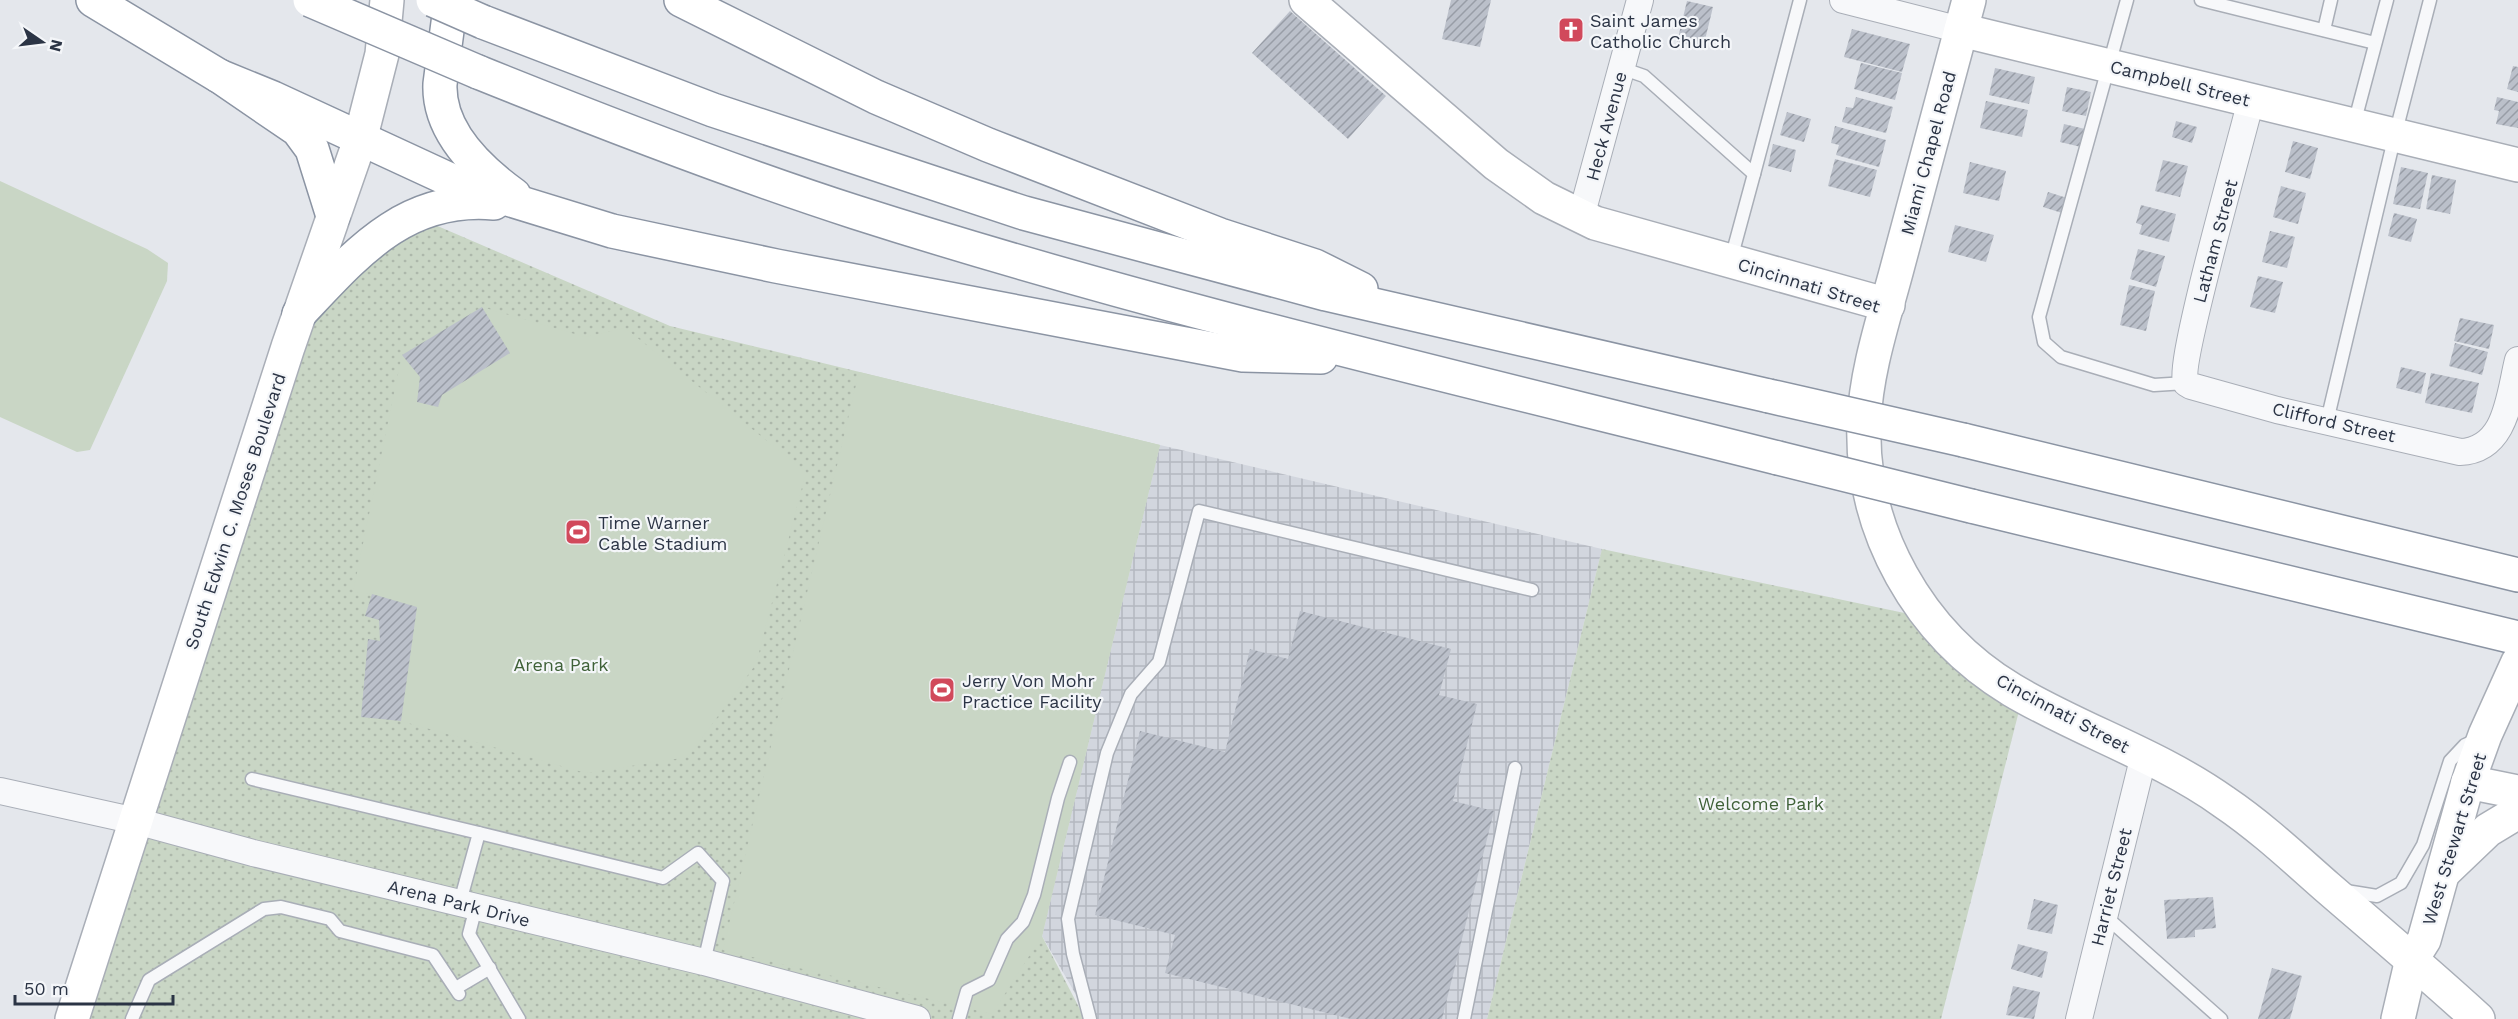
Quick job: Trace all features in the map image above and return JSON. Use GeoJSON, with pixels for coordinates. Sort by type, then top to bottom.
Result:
{"type":"FeatureCollection","features":[{"type":"Feature","properties":{"kind":"main road"},"geometry":{"type":"LineString","coordinates":[[93,0],[219,76],[298,130],[312,149],[333,216]]}},
{"type":"Feature","properties":{"kind":"main road"},"geometry":{"type":"LineString","coordinates":[[310,0],[581,114],[851,211],[1123,292],[1971,506],[2518,638]]}},
{"type":"Feature","properties":{"kind":"main road","name":"South Edwin C. Moses Boulevard"},"geometry":{"type":"LineString","coordinates":[[72,1019],[299,314],[360,140],[382,54],[387,0]]}},
{"type":"Feature","properties":{"kind":"main road"},"geometry":{"type":"LineString","coordinates":[[433,0],[483,22],[712,110],[1024,213],[1315,291],[1963,440],[2508,573]]}},
{"type":"Feature","properties":{"kind":"main road"},"geometry":{"type":"LineString","coordinates":[[451,0],[440,84],[440,96],[444,110],[455,136],[479,166],[530,206]]}},
{"type":"Feature","properties":{"kind":"main road"},"geometry":{"type":"LineString","coordinates":[[681,0],[876,97],[988,146],[1220,235],[1315,266],[1403,310]]}},
{"type":"Feature","properties":{"kind":"main road","name":"Cincinnati Street"},"geometry":{"type":"LineString","coordinates":[[1309,1],[1503,170],[1544,198],[1581,217],[1888,305],[1877,348],[1864,422],[1867,477],[1878,525],[1893,561],[1911,594],[1951,642],[1976,664],[2012,690],[2193,780],[2227,804],[2327,886],[2478,1019]]}},
{"type":"Feature","properties":{"kind":"main road","name":"Campbell Street"},"geometry":{"type":"LineString","coordinates":[[1965,15],[2107,65],[2518,165]]}},
{"type":"Feature","properties":{"kind":"main road","name":"Miami Chapel Road"},"geometry":{"type":"LineString","coordinates":[[1888,305],[1965,15]]}},
{"type":"Feature","properties":{"kind":"main road"},"geometry":{"type":"LineString","coordinates":[[219,76],[459,184],[612,231],[663,243],[1243,355],[1380,358]]}},
{"type":"Feature","properties":{"kind":"main road"},"geometry":{"type":"LineString","coordinates":[[299,314],[354,256],[391,226],[412,215],[446,205],[476,202],[530,206]]}},
{"type":"Feature","properties":{"kind":"main road","name":"West Stewart Street"},"geometry":{"type":"LineString","coordinates":[[2398,1019],[2412,959],[2424,940],[2468,782],[2485,735],[2518,662]]}},
{"type":"Feature","properties":{"kind":"main road"},"geometry":{"type":"LineString","coordinates":[[2468,782],[2518,792]]}},
{"type":"Feature","properties":{"kind":"main road"},"geometry":{"type":"LineString","coordinates":[[2442,873],[2488,830],[2518,812]]}},
{"type":"Feature","properties":{"kind":"street","name":"Heck Avenue"},"geometry":{"type":"LineString","coordinates":[[1581,217],[1640,0]]}},
{"type":"Feature","properties":{"kind":"street","name":"Campbell Street"},"geometry":{"type":"LineString","coordinates":[[1842,0],[1965,15]]}},
{"type":"Feature","properties":{"kind":"street","name":"Latham Street"},"geometry":{"type":"LineString","coordinates":[[2186,383],[2184,366],[2195,318],[2251,100]]}},
{"type":"Feature","properties":{"kind":"street","name":"Clifford Street"},"geometry":{"type":"LineString","coordinates":[[2186,383],[2192,387],[2327,421],[2460,452],[2484,447],[2500,428],[2518,360]]}},
{"type":"Feature","properties":{"kind":"street","name":"Harriet Street"},"geometry":{"type":"LineString","coordinates":[[2079,1019],[2144,755]]}},
{"type":"Feature","properties":{"kind":"street","name":"Arena Park Drive"},"geometry":{"type":"LineString","coordinates":[[0,791],[136,821],[253,853],[704,962],[917,1019]]}},
{"type":"Feature","properties":{"kind":"lane"},"geometry":{"type":"LineString","coordinates":[[1731,261],[1800,0]]}},
{"type":"Feature","properties":{"kind":"lane"},"geometry":{"type":"LineString","coordinates":[[2127,0],[2107,65],[2039,317],[2044,342],[2061,357],[2154,385],[2186,383]]}},
{"type":"Feature","properties":{"kind":"lane"},"geometry":{"type":"LineString","coordinates":[[2201,0],[2375,43]]}},
{"type":"Feature","properties":{"kind":"lane"},"geometry":{"type":"LineString","coordinates":[[2324,30],[2331,0]]}},
{"type":"Feature","properties":{"kind":"lane"},"geometry":{"type":"LineString","coordinates":[[2354,125],[2387,0]]}},
{"type":"Feature","properties":{"kind":"lane"},"geometry":{"type":"LineString","coordinates":[[2327,421],[2395,135],[2430,0]]}},
{"type":"Feature","properties":{"kind":"lane"},"geometry":{"type":"LineString","coordinates":[[1621,68],[1644,76],[1754,174]]}},
{"type":"Feature","properties":{"kind":"lane"},"geometry":{"type":"LineString","coordinates":[[1090,1019],[1073,954],[1068,919],[1107,753],[1131,694],[1159,662],[1199,511],[1532,590]]}},
{"type":"Feature","properties":{"kind":"lane"},"geometry":{"type":"LineString","coordinates":[[2327,886],[2377,896],[2401,883],[2423,845],[2450,761],[2465,746],[2485,735]]}},
{"type":"Feature","properties":{"kind":"lane"},"geometry":{"type":"LineString","coordinates":[[959,1019],[968,991],[989,980],[1007,939],[1023,922],[1034,895],[1058,798],[1070,762]]}},
{"type":"Feature","properties":{"kind":"lane"},"geometry":{"type":"LineString","coordinates":[[1464,1019],[1515,768]]}},
{"type":"Feature","properties":{"kind":"lane"},"geometry":{"type":"LineString","coordinates":[[252,779],[663,878],[698,853],[723,881],[704,962]]}},
{"type":"Feature","properties":{"kind":"lane"},"geometry":{"type":"LineString","coordinates":[[479,833],[468,904],[469,934],[519,1019]]}},
{"type":"Feature","properties":{"kind":"lane"},"geometry":{"type":"LineString","coordinates":[[132,1019],[149,980],[235,926],[272,907],[281,907],[330,919],[340,931],[433,955],[457,991],[490,968]]}},
{"type":"Feature","properties":{"kind":"lane"},"geometry":{"type":"LineString","coordinates":[[2104,915],[2222,1019]]}},
{"type":"Feature","properties":{"kind":"shaded area"},"geometry":{"type":"Polygon","coordinates":[[[1160,445],[1602,549],[1487,1019],[1090,1019],[1042,936],[1160,445]]]}},
{"type":"Feature","properties":{"kind":"green space"},"geometry":{"type":"Polygon","coordinates":[[[0,181],[147,249],[168,263],[167,281],[90,450],[77,452],[0,417],[0,181]]]}},
{"type":"Feature","properties":{"kind":"green space","name":"Arena Park"},"geometry":{"type":"Polygon","coordinates":[[[412,215],[670,326],[1160,445],[1042,936],[1085,1019],[72,1019],[288,347],[412,215]]]}},
{"type":"Feature","properties":{"kind":"green space","name":"Time Warner Cable Stadium"},"geometry":{"type":"Polygon","coordinates":[[[482,307],[585,337],[625,328],[806,472],[756,664],[688,757],[586,773],[401,721],[361,717],[368,639],[379,640],[379,620],[365,616],[372,594],[353,592],[402,355],[482,307]]]}},
{"type":"Feature","properties":{"kind":"green space","name":"Jerry Von Mohr Practice Facility"},"geometry":{"type":"Polygon","coordinates":[[[859,372],[1160,445],[1042,936],[992,1014],[723,950],[859,372]]]}},
{"type":"Feature","properties":{"kind":"green space","name":"Welcome Park"},"geometry":{"type":"Polygon","coordinates":[[[1602,549],[1928,618],[2023,695],[1941,1019],[1487,1019],[1602,549]]]}},
{"type":"Feature","properties":{"kind":"building"},"geometry":{"type":"Polygon","coordinates":[[[1451,0],[1491,0],[1480,47],[1442,39],[1451,0]]]}},
{"type":"Feature","properties":{"kind":"building"},"geometry":{"type":"Polygon","coordinates":[[[1687,1],[1713,7],[1703,48],[1677,42],[1687,1]]]}},
{"type":"Feature","properties":{"kind":"building"},"geometry":{"type":"Polygon","coordinates":[[[1290,11],[1386,96],[1348,139],[1252,53],[1290,11]]]}},
{"type":"Feature","properties":{"kind":"building"},"geometry":{"type":"Polygon","coordinates":[[[1852,29],[1910,44],[1902,72],[1844,57],[1852,29]]]}},
{"type":"Feature","properties":{"kind":"building"},"geometry":{"type":"Polygon","coordinates":[[[1861,63],[1902,73],[1895,100],[1854,89],[1861,63]]]}},
{"type":"Feature","properties":{"kind":"building"},"geometry":{"type":"Polygon","coordinates":[[[2513,66],[2518,67],[2518,92],[2507,89],[2513,66]]]}},
{"type":"Feature","properties":{"kind":"building"},"geometry":{"type":"Polygon","coordinates":[[[1995,68],[2035,77],[2029,104],[1989,95],[1995,68]]]}},
{"type":"Feature","properties":{"kind":"building"},"geometry":{"type":"Polygon","coordinates":[[[2067,87],[2091,92],[2086,116],[2062,111],[2067,87]]]}},
{"type":"Feature","properties":{"kind":"building"},"geometry":{"type":"Polygon","coordinates":[[[1856,97],[1893,107],[1886,133],[1842,122],[1846,107],[1853,108],[1856,97]]]}},
{"type":"Feature","properties":{"kind":"building"},"geometry":{"type":"Polygon","coordinates":[[[2497,97],[2518,102],[2518,128],[2496,124],[2499,111],[2494,110],[2497,97]]]}},
{"type":"Feature","properties":{"kind":"building"},"geometry":{"type":"Polygon","coordinates":[[[1986,101],[2028,110],[2022,137],[1980,128],[1986,101]]]}},
{"type":"Feature","properties":{"kind":"building"},"geometry":{"type":"Polygon","coordinates":[[[1787,112],[1811,119],[1804,142],[1780,135],[1787,112]]]}},
{"type":"Feature","properties":{"kind":"building"},"geometry":{"type":"Polygon","coordinates":[[[2176,121],[2197,127],[2192,143],[2172,137],[2176,121]]]}},
{"type":"Feature","properties":{"kind":"building"},"geometry":{"type":"Polygon","coordinates":[[[2064,124],[2085,129],[2081,147],[2060,142],[2064,124]]]}},
{"type":"Feature","properties":{"kind":"building"},"geometry":{"type":"Polygon","coordinates":[[[1835,126],[1886,140],[1879,167],[1836,155],[1839,145],[1831,143],[1835,126]]]}},
{"type":"Feature","properties":{"kind":"building"},"geometry":{"type":"Polygon","coordinates":[[[2293,141],[2318,148],[2310,179],[2285,172],[2293,141]]]}},
{"type":"Feature","properties":{"kind":"building"},"geometry":{"type":"Polygon","coordinates":[[[1773,144],[1796,150],[1791,172],[1768,166],[1773,144]]]}},
{"type":"Feature","properties":{"kind":"building"},"geometry":{"type":"Polygon","coordinates":[[[1835,159],[1877,170],[1870,197],[1828,186],[1835,159]]]}},
{"type":"Feature","properties":{"kind":"building"},"geometry":{"type":"Polygon","coordinates":[[[2163,160],[2188,166],[2180,197],[2155,191],[2163,160]]]}},
{"type":"Feature","properties":{"kind":"building"},"geometry":{"type":"Polygon","coordinates":[[[1970,162],[2006,171],[1999,201],[1963,193],[1970,162]]]}},
{"type":"Feature","properties":{"kind":"building"},"geometry":{"type":"Polygon","coordinates":[[[2401,167],[2428,173],[2420,209],[2393,204],[2401,167]]]}},
{"type":"Feature","properties":{"kind":"building"},"geometry":{"type":"Polygon","coordinates":[[[2432,175],[2456,180],[2450,214],[2426,209],[2432,175]]]}},
{"type":"Feature","properties":{"kind":"building"},"geometry":{"type":"Polygon","coordinates":[[[2281,186],[2306,193],[2298,224],[2273,217],[2281,186]]]}},
{"type":"Feature","properties":{"kind":"building"},"geometry":{"type":"Polygon","coordinates":[[[2048,192],[2067,198],[2062,213],[2043,207],[2048,192]]]}},
{"type":"Feature","properties":{"kind":"building"},"geometry":{"type":"Polygon","coordinates":[[[2141,205],[2176,214],[2169,242],[2139,234],[2142,225],[2136,223],[2141,205]]]}},
{"type":"Feature","properties":{"kind":"building"},"geometry":{"type":"Polygon","coordinates":[[[2394,213],[2417,219],[2411,242],[2388,236],[2394,213]]]}},
{"type":"Feature","properties":{"kind":"building"},"geometry":{"type":"Polygon","coordinates":[[[1955,225],[1994,235],[1986,262],[1948,252],[1955,225]]]}},
{"type":"Feature","properties":{"kind":"building"},"geometry":{"type":"Polygon","coordinates":[[[2270,231],[2295,237],[2287,268],[2262,262],[2270,231]]]}},
{"type":"Feature","properties":{"kind":"building"},"geometry":{"type":"Polygon","coordinates":[[[2138,249],[2165,256],[2156,287],[2130,279],[2138,249]]]}},
{"type":"Feature","properties":{"kind":"building"},"geometry":{"type":"Polygon","coordinates":[[[2258,276],[2283,282],[2275,313],[2250,307],[2258,276]]]}},
{"type":"Feature","properties":{"kind":"building"},"geometry":{"type":"Polygon","coordinates":[[[2129,285],[2155,291],[2146,331],[2120,325],[2129,285]]]}},
{"type":"Feature","properties":{"kind":"building"},"geometry":{"type":"Polygon","coordinates":[[[482,307],[510,353],[442,395],[438,407],[417,402],[420,377],[402,355],[482,307]]]}},
{"type":"Feature","properties":{"kind":"building"},"geometry":{"type":"Polygon","coordinates":[[[2460,318],[2494,325],[2489,349],[2454,341],[2460,318]]]}},
{"type":"Feature","properties":{"kind":"building"},"geometry":{"type":"Polygon","coordinates":[[[2455,343],[2488,352],[2482,375],[2449,366],[2455,343]]]}},
{"type":"Feature","properties":{"kind":"building"},"geometry":{"type":"Polygon","coordinates":[[[2401,367],[2426,373],[2421,394],[2396,388],[2401,367]]]}},
{"type":"Feature","properties":{"kind":"building"},"geometry":{"type":"Polygon","coordinates":[[[2431,373],[2479,383],[2472,413],[2425,403],[2431,373]]]}},
{"type":"Feature","properties":{"kind":"building"},"geometry":{"type":"Polygon","coordinates":[[[372,594],[417,607],[401,721],[361,717],[368,639],[380,641],[379,620],[365,616],[372,594]]]}},
{"type":"Feature","properties":{"kind":"building"},"geometry":{"type":"Polygon","coordinates":[[[1300,611],[1451,649],[1439,695],[1477,704],[1453,801],[1494,811],[1442,1019],[1351,1019],[1165,973],[1175,935],[1095,915],[1140,731],[1225,752],[1250,649],[1288,659],[1300,611]]]}},
{"type":"Feature","properties":{"kind":"building"},"geometry":{"type":"Polygon","coordinates":[[[2213,897],[2216,928],[2195,930],[2195,937],[2167,939],[2164,900],[2213,897]]]}},
{"type":"Feature","properties":{"kind":"building"},"geometry":{"type":"Polygon","coordinates":[[[2034,899],[2058,905],[2052,934],[2027,929],[2034,899]]]}},
{"type":"Feature","properties":{"kind":"building"},"geometry":{"type":"Polygon","coordinates":[[[2018,944],[2048,952],[2042,978],[2011,969],[2018,944]]]}},
{"type":"Feature","properties":{"kind":"building"},"geometry":{"type":"Polygon","coordinates":[[[2272,968],[2302,976],[2290,1019],[2258,1019],[2272,968]]]}},
{"type":"Feature","properties":{"kind":"building"},"geometry":{"type":"Polygon","coordinates":[[[2013,986],[2040,992],[2034,1019],[2006,1015],[2013,986]]]}},
{"type":"Feature","properties":{"kind":"place","name":"Saint James Catholic Church"},"geometry":{"type":"Point","coordinates":[1571,30]}},
{"type":"Feature","properties":{"kind":"place","name":"Time Warner Cable Stadium"},"geometry":{"type":"Point","coordinates":[578,532]}},
{"type":"Feature","properties":{"kind":"place","name":"Jerry Von Mohr Practice Facility"},"geometry":{"type":"Point","coordinates":[942,690]}}]}
